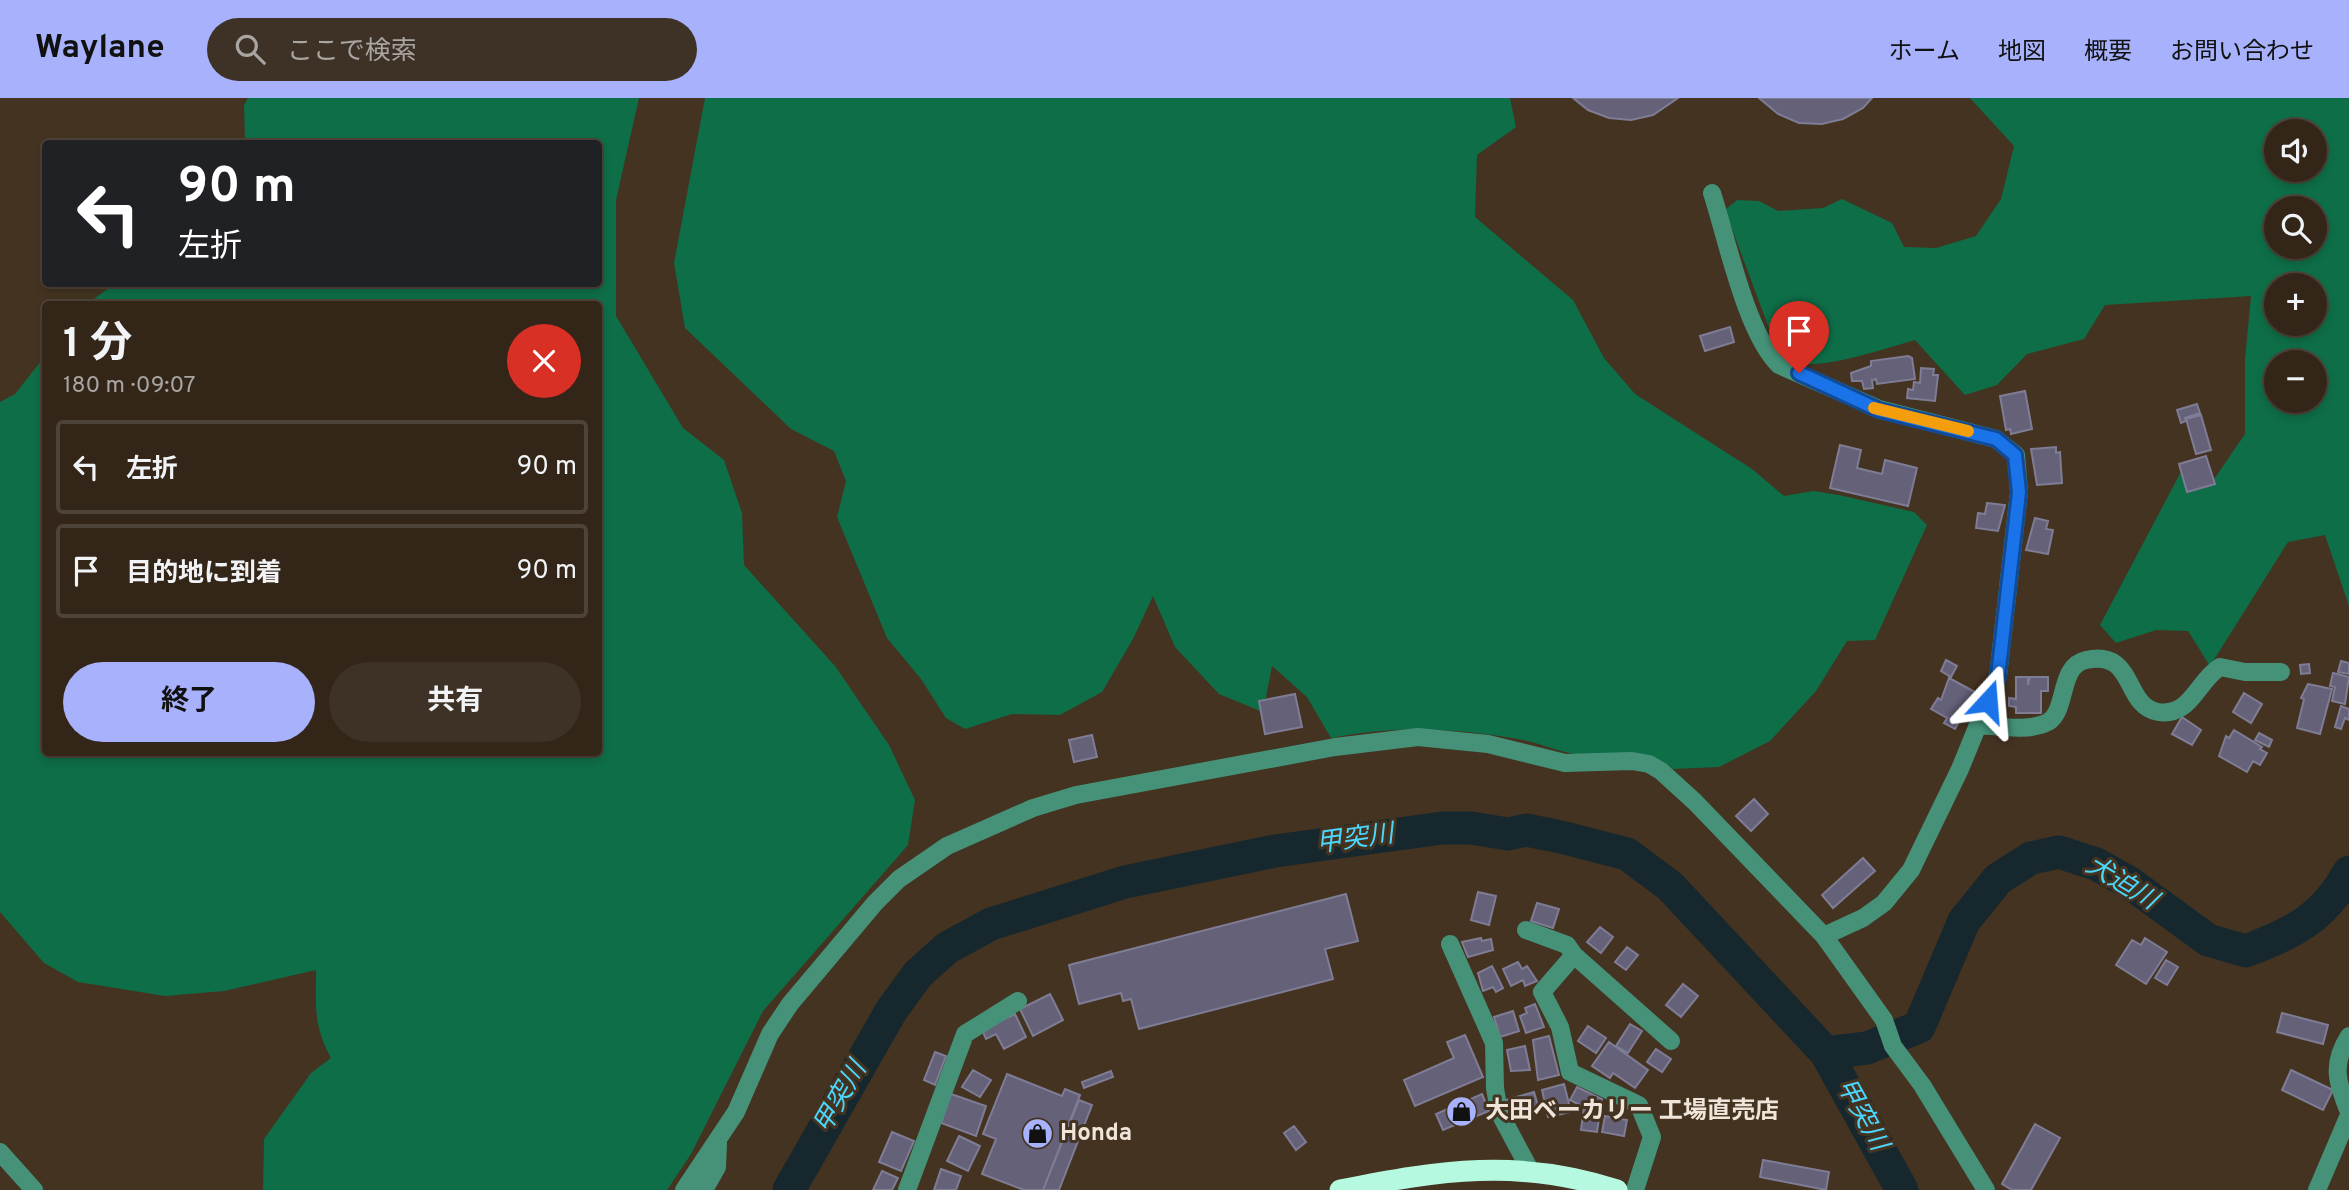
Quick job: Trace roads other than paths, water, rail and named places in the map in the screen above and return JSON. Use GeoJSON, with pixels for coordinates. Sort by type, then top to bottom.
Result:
{"type":"FeatureCollection","features":[{"type":"Feature","properties":{"kind":"highway"},"geometry":{"type":"LineString","coordinates":[[1340,1190],[1435,1182],[1490,1168],[1530,1170],[1586,1180],[1618,1190]]}},
{"type":"Feature","properties":{"kind":"street"},"geometry":{"type":"LineString","coordinates":[[1713,193],[1756,330],[1767,354],[1779,365],[1879,410],[1996,439],[2015,455],[2019,492],[1998,676],[1911,870],[1884,903],[1863,918],[1824,936]]}},
{"type":"Feature","properties":{"kind":"street"},"geometry":{"type":"LineString","coordinates":[[1978,725],[2032,726],[2048,722],[2054,716],[2071,671],[2081,661],[2105,660],[2117,664],[2144,705],[2155,712],[2180,708],[2191,700],[2209,674],[2220,667],[2245,672],[2281,672]]}},
{"type":"Feature","properties":{"kind":"street"},"geometry":{"type":"LineString","coordinates":[[684,1190],[718,1143],[736,1112],[770,1034],[790,1004],[850,931],[900,879],[947,846],[982,828],[1033,808],[1127,783],[1335,747],[1418,737],[1488,744],[1565,763],[1632,761],[1649,764],[1695,802],[1824,936],[1884,1020],[1893,1046],[1922,1085],[1986,1190]]}},
{"type":"Feature","properties":{"kind":"street"},"geometry":{"type":"LineString","coordinates":[[1525,930],[1567,945],[1574,956],[1671,1041]]}},
{"type":"Feature","properties":{"kind":"street"},"geometry":{"type":"LineString","coordinates":[[1450,944],[1494,1043],[1495,1088],[1499,1112],[1530,1170]]}},
{"type":"Feature","properties":{"kind":"street"},"geometry":{"type":"LineString","coordinates":[[1574,956],[1542,992],[1560,1027],[1570,1072],[1639,1105],[1652,1137],[1635,1190]]}},
{"type":"Feature","properties":{"kind":"street"},"geometry":{"type":"LineString","coordinates":[[907,1190],[965,1034],[1018,1001]]}},
{"type":"Feature","properties":{"kind":"street"},"geometry":{"type":"LineString","coordinates":[[2317,1190],[2349,1114],[2334,1071],[2338,1054],[2349,1035]]}},
{"type":"Feature","properties":{"kind":"street"},"geometry":{"type":"LineString","coordinates":[[704,1190],[717,1167],[718,1143]]}},
{"type":"Feature","properties":{"kind":"street"},"geometry":{"type":"LineString","coordinates":[[0,1152],[34,1190]]}},
{"type":"Feature","properties":{"kind":"waterway","name":"甲突川"},"geometry":{"type":"LineString","coordinates":[[789,1190],[891,1011],[918,974],[947,948],[991,924],[1125,882],[1275,851],[1442,828],[1471,828],[1508,834],[1526,830],[1561,837],[1627,854],[1670,886],[1826,1053],[1902,1190]]}},
{"type":"Feature","properties":{"kind":"waterway","name":"犬迫川"},"geometry":{"type":"LineString","coordinates":[[1826,1053],[1867,1048],[1919,1027],[1964,921],[1998,879],[2031,858],[2059,852],[2096,864],[2130,883],[2208,940],[2246,951],[2293,930],[2318,913],[2329,902],[2349,872]]}},
{"type":"Feature","properties":{"kind":"place","name":"大田ベーカリー 工場直売店"},"geometry":{"type":"Point","coordinates":[1462,1112]}},
{"type":"Feature","properties":{"kind":"place","name":"Honda"},"geometry":{"type":"Point","coordinates":[1037,1134]}}]}
